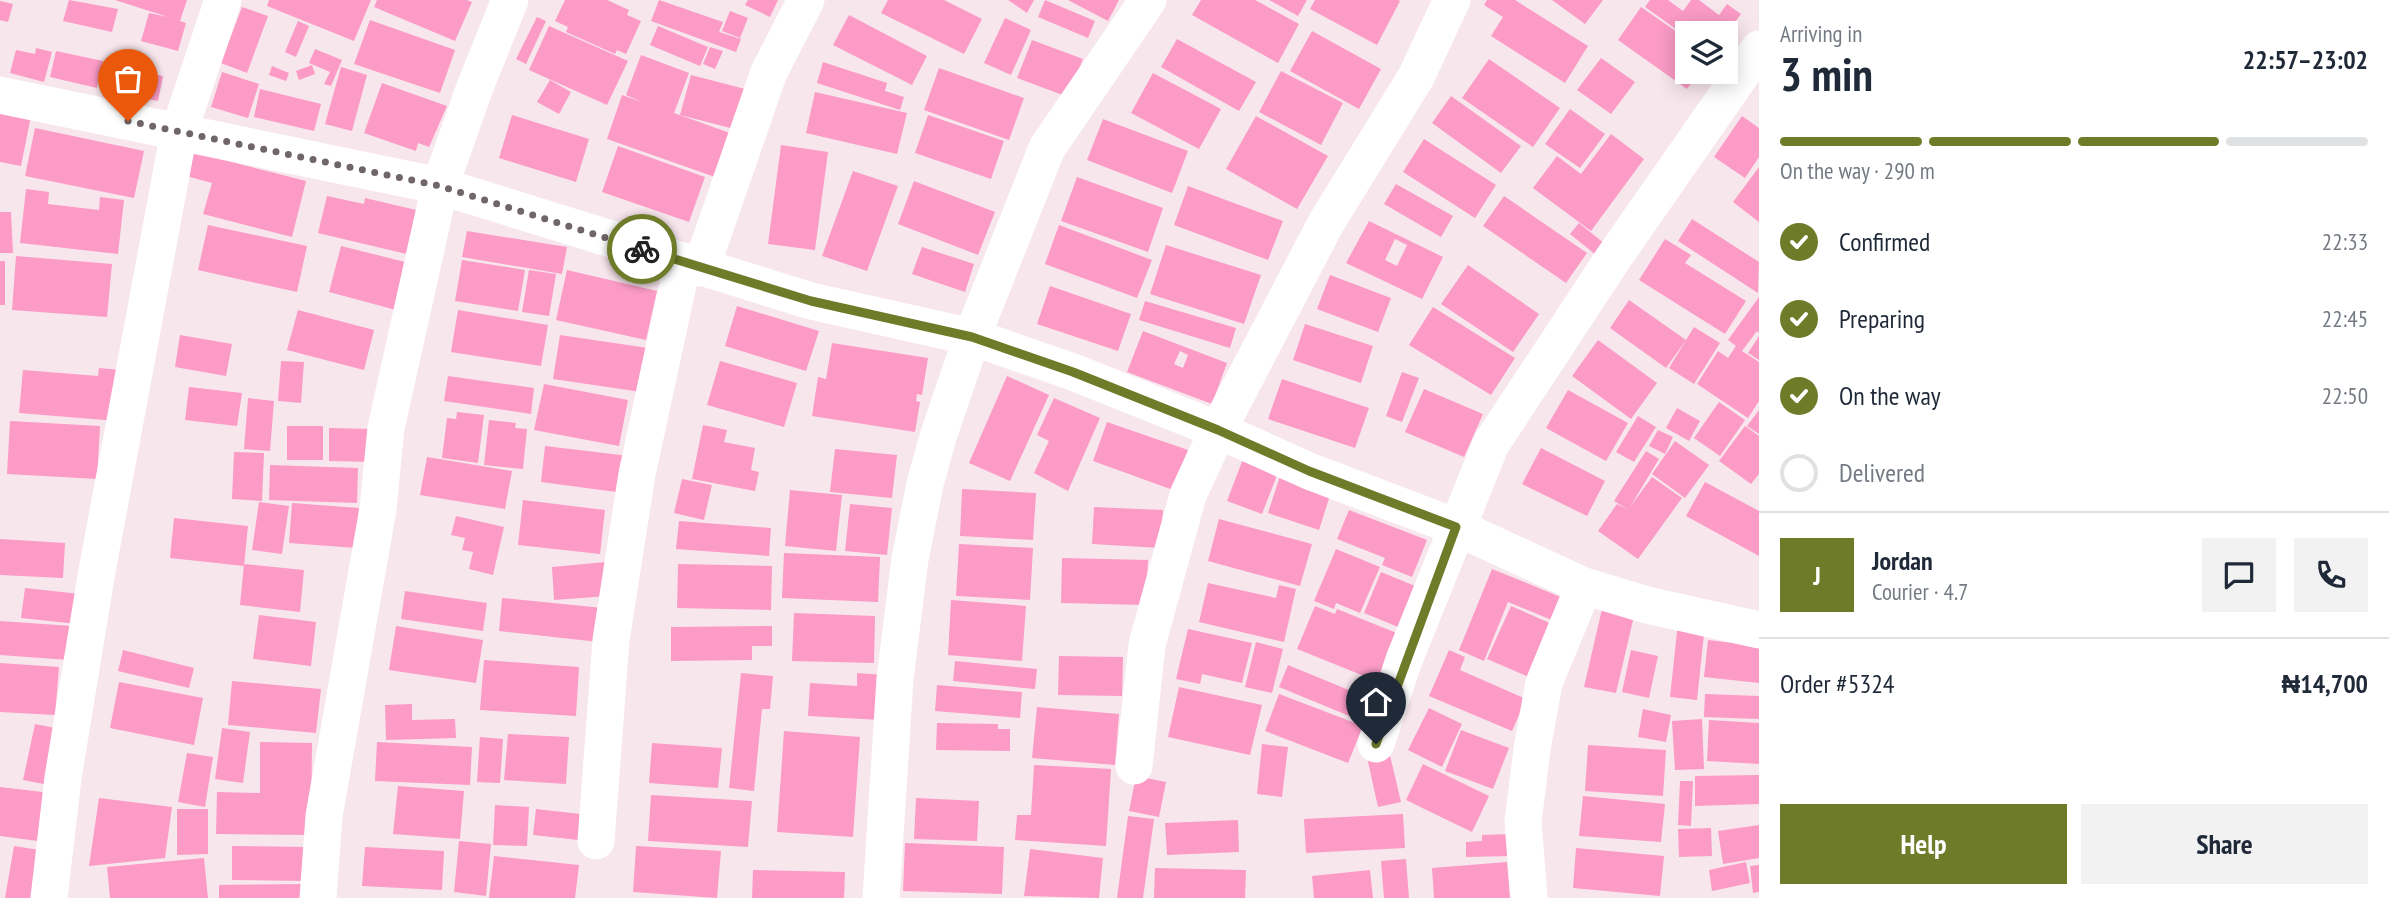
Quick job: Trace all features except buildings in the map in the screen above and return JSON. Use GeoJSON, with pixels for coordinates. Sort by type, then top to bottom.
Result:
{"type":"FeatureCollection","features":[{"type":"Feature","properties":{"kind":"street"},"geometry":{"type":"LineString","coordinates":[[49,898],[63,778],[97,571],[179,132],[223,0]]}},
{"type":"Feature","properties":{"kind":"street"},"geometry":{"type":"LineString","coordinates":[[318,898],[324,816],[378,509],[386,428],[440,186],[475,87],[510,0]]}},
{"type":"Feature","properties":{"kind":"street"},"geometry":{"type":"LineString","coordinates":[[596,841],[611,640],[637,474],[692,265],[769,72],[806,0]]}},
{"type":"Feature","properties":{"kind":"street"},"geometry":{"type":"LineString","coordinates":[[880,898],[895,679],[910,559],[934,449],[972,337],[1047,148],[1148,0]]}},
{"type":"Feature","properties":{"kind":"street"},"geometry":{"type":"LineString","coordinates":[[1134,766],[1147,645],[1188,495],[1218,430],[1326,223],[1416,77],[1452,0]]}},
{"type":"Feature","properties":{"kind":"street"},"geometry":{"type":"LineString","coordinates":[[1376,744],[1456,527],[1491,444],[1614,257],[1759,49]]}},
{"type":"Feature","properties":{"kind":"street"},"geometry":{"type":"LineString","coordinates":[[0,95],[440,186],[811,301],[972,337],[1073,372],[1218,430],[1309,471],[1456,527],[1584,586],[1647,606],[1759,630]]}},
{"type":"Feature","properties":{"kind":"street"},"geometry":{"type":"LineString","coordinates":[[1530,898],[1523,822],[1532,749],[1544,682],[1584,586]]}},
{"type":"Feature","properties":{"kind":"way so far"},"geometry":{"type":"LineString","coordinates":[[128,121],[314,162],[440,186],[642,249]]}},
{"type":"Feature","properties":{"kind":"route"},"geometry":{"type":"LineString","coordinates":[[642,249],[811,301],[972,337],[1073,372],[1218,430],[1309,471],[1456,527],[1438,582],[1404,660],[1376,744]]}}]}
